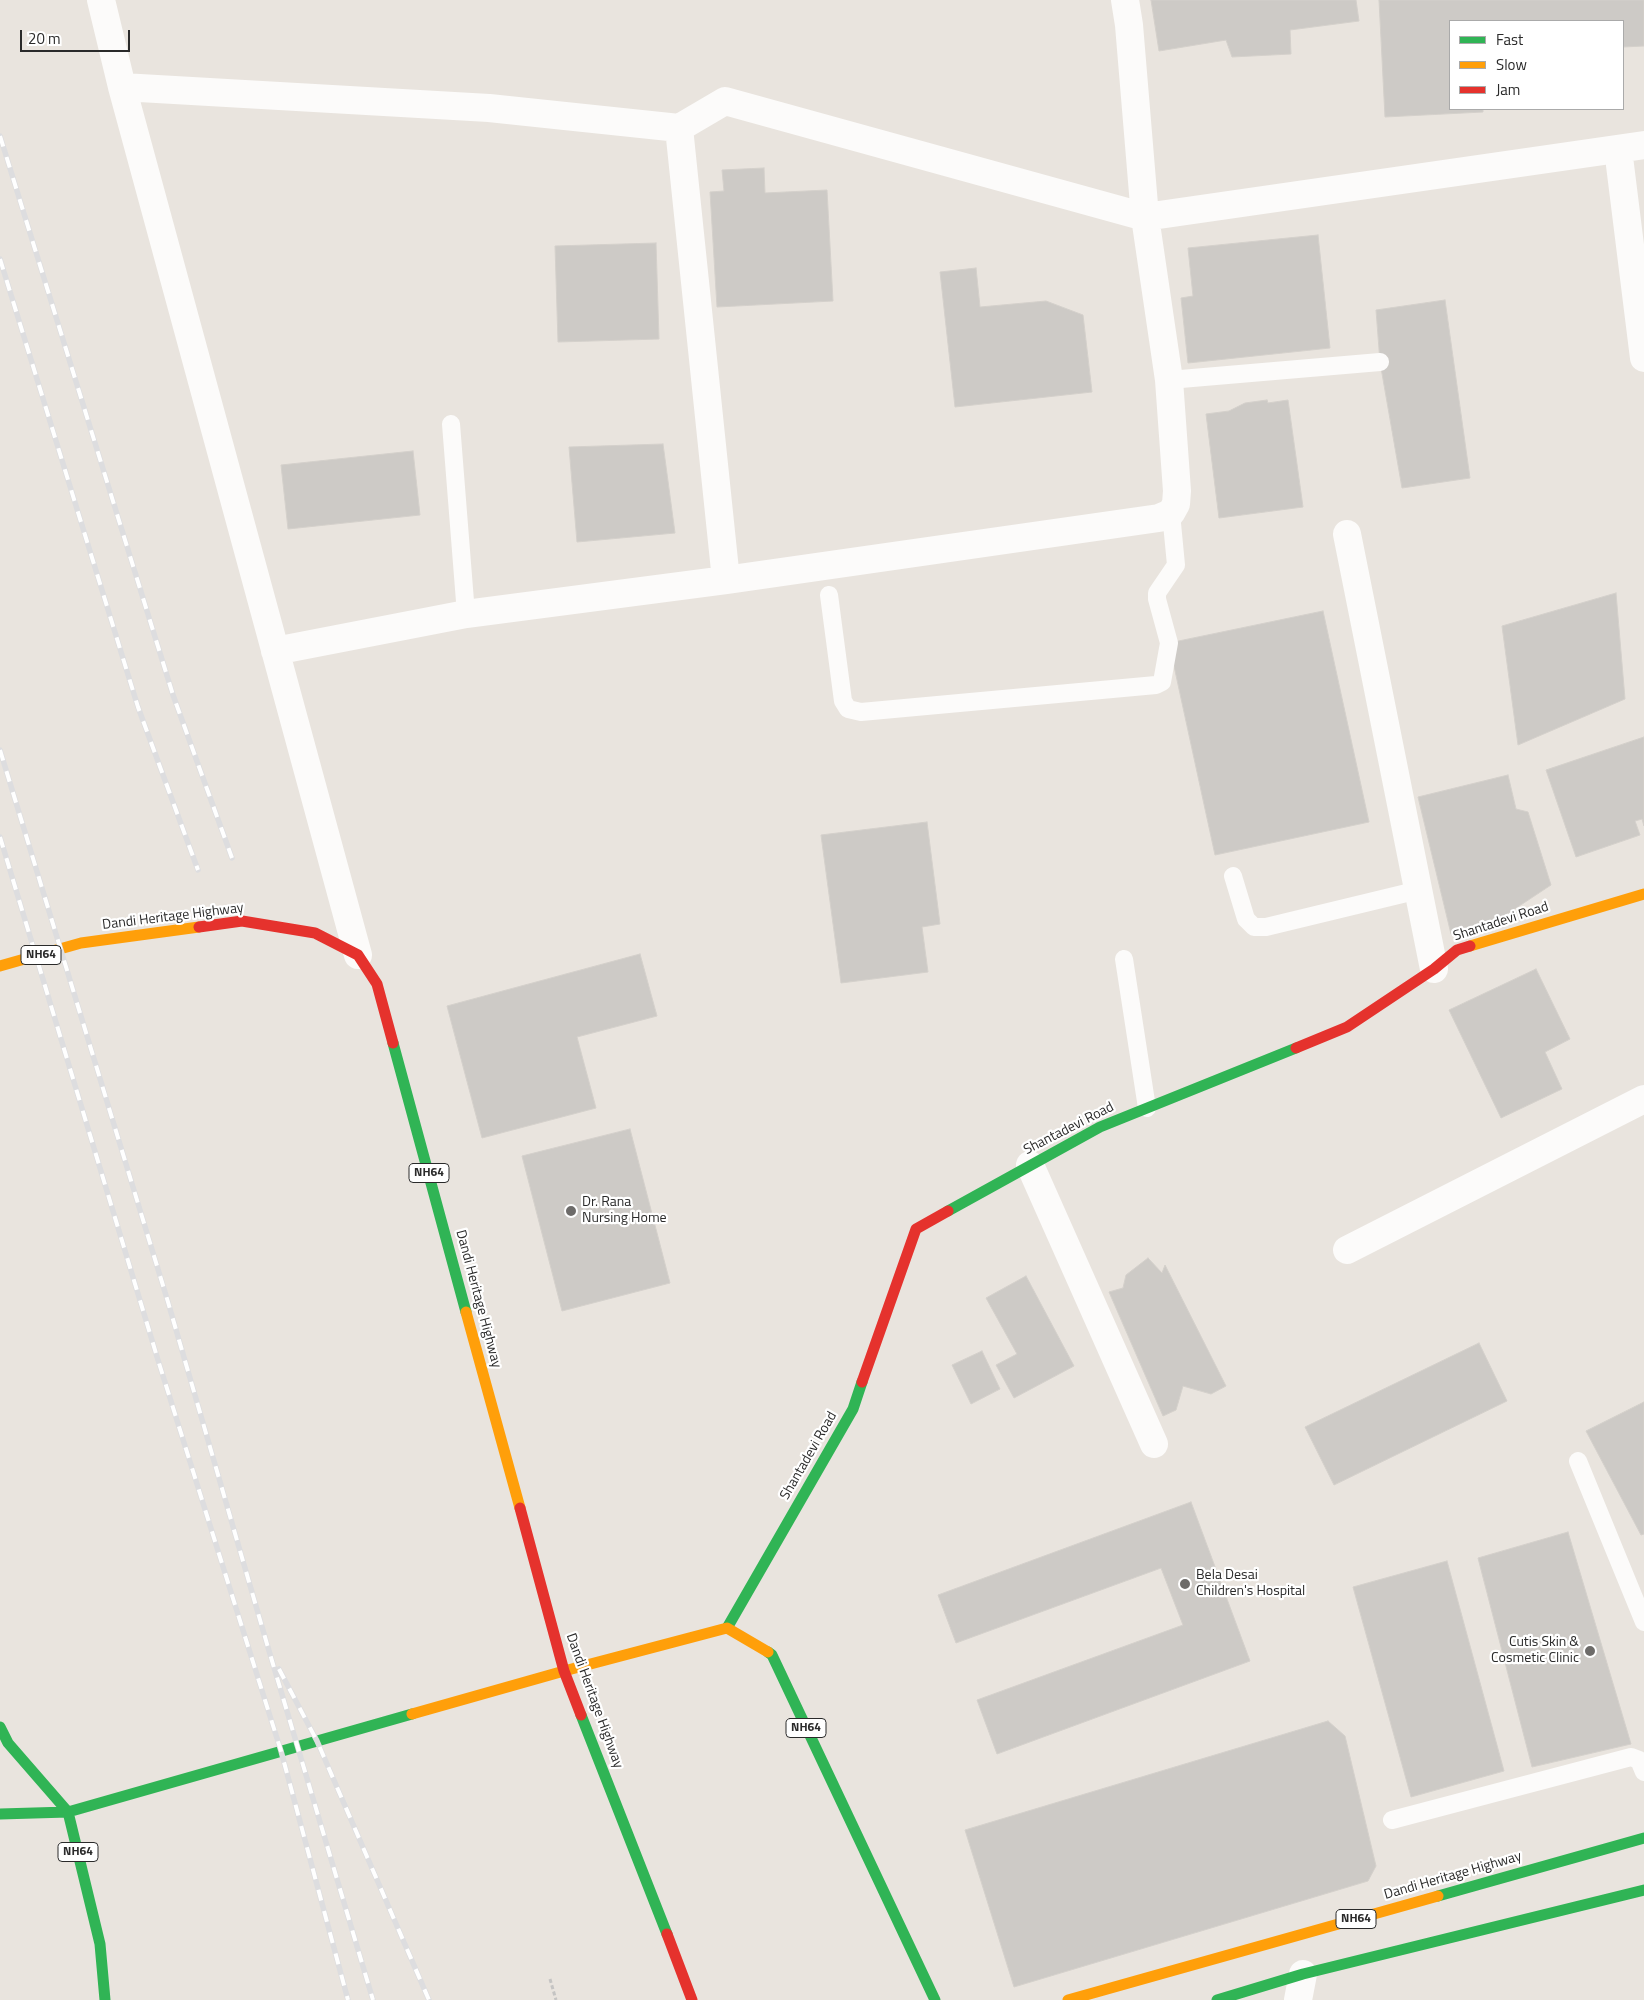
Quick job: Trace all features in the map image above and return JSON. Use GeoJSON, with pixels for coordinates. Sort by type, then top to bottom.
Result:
{"type":"FeatureCollection","features":[{"type":"Feature","properties":{"kind":"main road","name":"Shantadevi Road"},"geometry":{"type":"LineString","coordinates":[[727,1628],[853,1409],[916,1229],[1100,1127],[1348,1027],[1434,969],[1457,950],[1644,894]]}},
{"type":"Feature","properties":{"kind":"main road","name":"Dandi Heritage Highway"},"geometry":{"type":"LineString","coordinates":[[0,966],[81,943],[242,921],[315,933],[358,955],[377,984],[564,1671],[692,2000]]}},
{"type":"Feature","properties":{"kind":"main road"},"geometry":{"type":"LineString","coordinates":[[0,1814],[68,1812],[564,1671],[727,1628]]}},
{"type":"Feature","properties":{"kind":"main road","name":"NH64"},"geometry":{"type":"LineString","coordinates":[[727,1628],[772,1655],[936,2000]]}},
{"type":"Feature","properties":{"kind":"main road","name":"NH64"},"geometry":{"type":"LineString","coordinates":[[0,1726],[8,1743],[68,1812],[100,1944],[105,2000]]}},
{"type":"Feature","properties":{"kind":"main road","name":"Dandi Heritage Highway"},"geometry":{"type":"LineString","coordinates":[[1068,2000],[1644,1838]]}},
{"type":"Feature","properties":{"kind":"main road"},"geometry":{"type":"LineString","coordinates":[[1217,2000],[1300,1987],[1644,1890]]}},
{"type":"Feature","properties":{"kind":"street"},"geometry":{"type":"LineString","coordinates":[[101,0],[122,87],[358,955]]}},
{"type":"Feature","properties":{"kind":"street"},"geometry":{"type":"LineString","coordinates":[[275,651],[466,614],[726,580],[1159,518],[1170,514],[1176,504],[1177,492],[1169,380],[1145,218],[1129,25],[1125,0]]}},
{"type":"Feature","properties":{"kind":"street"},"geometry":{"type":"LineString","coordinates":[[122,87],[489,108],[679,128],[725,101],[1145,218],[1631,147],[1644,358]]}},
{"type":"Feature","properties":{"kind":"street"},"geometry":{"type":"LineString","coordinates":[[679,128],[726,580]]}},
{"type":"Feature","properties":{"kind":"street"},"geometry":{"type":"LineString","coordinates":[[1347,534],[1434,969]]}},
{"type":"Feature","properties":{"kind":"street"},"geometry":{"type":"LineString","coordinates":[[1347,1250],[1644,1099]]}},
{"type":"Feature","properties":{"kind":"street"},"geometry":{"type":"LineString","coordinates":[[1030,1165],[1154,1444]]}},
{"type":"Feature","properties":{"kind":"lane"},"geometry":{"type":"LineString","coordinates":[[1169,380],[1380,362]]}},
{"type":"Feature","properties":{"kind":"lane"},"geometry":{"type":"LineString","coordinates":[[451,424],[466,614]]}},
{"type":"Feature","properties":{"kind":"lane"},"geometry":{"type":"LineString","coordinates":[[829,596],[843,701],[848,709],[861,712],[1156,685],[1162,682],[1169,643],[1157,593],[1176,566],[1170,514]]}},
{"type":"Feature","properties":{"kind":"lane"},"geometry":{"type":"LineString","coordinates":[[1233,876],[1246,919],[1254,927],[1266,927],[1419,890]]}},
{"type":"Feature","properties":{"kind":"lane"},"geometry":{"type":"LineString","coordinates":[[1124,959],[1147,1108]]}},
{"type":"Feature","properties":{"kind":"lane"},"geometry":{"type":"LineString","coordinates":[[1578,1461],[1644,1622]]}},
{"type":"Feature","properties":{"kind":"lane"},"geometry":{"type":"LineString","coordinates":[[1392,1820],[1631,1757],[1639,1760],[1644,1772]]}},
{"type":"Feature","properties":{"kind":"path"},"geometry":{"type":"LineString","coordinates":[[550,1979],[556,2000]]}},
{"type":"Feature","properties":{"kind":"building"},"geometry":{"type":"Polygon","coordinates":[[[1151,0],[1356,0],[1359,21],[1290,30],[1291,54],[1232,57],[1226,40],[1159,51],[1151,0]]]}},
{"type":"Feature","properties":{"kind":"building"},"geometry":{"type":"Polygon","coordinates":[[[1379,0],[1644,0],[1644,46],[1624,47],[1624,20],[1449,20],[1449,110],[1483,110],[1483,112],[1385,117],[1379,0]]]}},
{"type":"Feature","properties":{"kind":"building"},"geometry":{"type":"Polygon","coordinates":[[[764,168],[765,193],[827,190],[833,301],[717,307],[710,192],[724,191],[722,170],[764,168]]]}},
{"type":"Feature","properties":{"kind":"building"},"geometry":{"type":"Polygon","coordinates":[[[1318,235],[1330,348],[1188,363],[1181,298],[1193,296],[1188,248],[1318,235]]]}},
{"type":"Feature","properties":{"kind":"building"},"geometry":{"type":"Polygon","coordinates":[[[656,243],[659,339],[558,342],[555,246],[656,243]]]}},
{"type":"Feature","properties":{"kind":"building"},"geometry":{"type":"Polygon","coordinates":[[[976,268],[980,307],[1046,301],[1083,315],[1092,392],[955,407],[940,272],[976,268]]]}},
{"type":"Feature","properties":{"kind":"building"},"geometry":{"type":"Polygon","coordinates":[[[1445,300],[1470,478],[1402,488],[1380,362],[1376,310],[1445,300]]]}},
{"type":"Feature","properties":{"kind":"building"},"geometry":{"type":"Polygon","coordinates":[[[1267,400],[1268,403],[1288,400],[1303,507],[1219,518],[1206,414],[1229,411],[1245,403],[1267,400]]]}},
{"type":"Feature","properties":{"kind":"building"},"geometry":{"type":"Polygon","coordinates":[[[663,444],[675,533],[577,542],[569,447],[663,444]]]}},
{"type":"Feature","properties":{"kind":"building"},"geometry":{"type":"Polygon","coordinates":[[[413,451],[420,515],[288,529],[281,465],[413,451]]]}},
{"type":"Feature","properties":{"kind":"building"},"geometry":{"type":"Polygon","coordinates":[[[1616,593],[1625,699],[1518,745],[1502,626],[1616,593]]]}},
{"type":"Feature","properties":{"kind":"building"},"geometry":{"type":"Polygon","coordinates":[[[1323,611],[1369,822],[1215,855],[1169,643],[1323,611]]]}},
{"type":"Feature","properties":{"kind":"building"},"geometry":{"type":"Polygon","coordinates":[[[1644,737],[1644,826],[1642,819],[1635,821],[1640,835],[1576,857],[1546,770],[1644,737]]]}},
{"type":"Feature","properties":{"kind":"building"},"geometry":{"type":"Polygon","coordinates":[[[1508,775],[1516,809],[1528,812],[1551,885],[1492,924],[1451,934],[1418,797],[1508,775]]]}},
{"type":"Feature","properties":{"kind":"building"},"geometry":{"type":"Polygon","coordinates":[[[927,822],[940,924],[922,927],[928,972],[841,983],[821,835],[927,822]]]}},
{"type":"Feature","properties":{"kind":"building"},"geometry":{"type":"Polygon","coordinates":[[[640,954],[657,1016],[577,1037],[596,1108],[482,1138],[447,1006],[640,954]]]}},
{"type":"Feature","properties":{"kind":"building"},"geometry":{"type":"Polygon","coordinates":[[[1536,969],[1570,1039],[1545,1052],[1562,1089],[1501,1118],[1449,1010],[1536,969]]]}},
{"type":"Feature","properties":{"kind":"building"},"geometry":{"type":"Polygon","coordinates":[[[630,1129],[670,1283],[562,1311],[522,1156],[630,1129]]]}},
{"type":"Feature","properties":{"kind":"building"},"geometry":{"type":"Polygon","coordinates":[[[1148,1258],[1162,1273],[1165,1265],[1226,1386],[1211,1394],[1183,1386],[1176,1410],[1163,1416],[1109,1292],[1123,1288],[1126,1275],[1148,1258]]]}},
{"type":"Feature","properties":{"kind":"building"},"geometry":{"type":"Polygon","coordinates":[[[1026,1276],[1074,1366],[1014,1398],[996,1365],[1017,1354],[986,1298],[1026,1276]]]}},
{"type":"Feature","properties":{"kind":"building"},"geometry":{"type":"Polygon","coordinates":[[[1479,1343],[1507,1401],[1334,1485],[1305,1427],[1479,1343]]]}},
{"type":"Feature","properties":{"kind":"building"},"geometry":{"type":"Polygon","coordinates":[[[982,1351],[1000,1389],[971,1404],[952,1365],[982,1351]]]}},
{"type":"Feature","properties":{"kind":"building"},"geometry":{"type":"Polygon","coordinates":[[[1644,1402],[1644,1534],[1641,1535],[1586,1431],[1644,1402]]]}},
{"type":"Feature","properties":{"kind":"building"},"geometry":{"type":"Polygon","coordinates":[[[1191,1502],[1250,1661],[997,1754],[977,1700],[1183,1625],[1161,1568],[956,1643],[938,1595],[1191,1502]]]}},
{"type":"Feature","properties":{"kind":"building"},"geometry":{"type":"Polygon","coordinates":[[[1568,1532],[1631,1744],[1532,1767],[1478,1558],[1568,1532]]]}},
{"type":"Feature","properties":{"kind":"building"},"geometry":{"type":"Polygon","coordinates":[[[1447,1561],[1504,1771],[1411,1797],[1353,1587],[1447,1561]]]}},
{"type":"Feature","properties":{"kind":"building"},"geometry":{"type":"Polygon","coordinates":[[[1328,1721],[1345,1736],[1376,1866],[1368,1881],[1014,1987],[965,1830],[1328,1721]]]}},
{"type":"Feature","properties":{"kind":"railway"},"geometry":{"type":"LineString","coordinates":[[0,136],[173,695],[232,858]]}},
{"type":"Feature","properties":{"kind":"railway"},"geometry":{"type":"LineString","coordinates":[[0,259],[138,707],[198,870]]}},
{"type":"Feature","properties":{"kind":"railway"},"geometry":{"type":"LineString","coordinates":[[0,750],[168,1302],[373,2000]]}},
{"type":"Feature","properties":{"kind":"railway"},"geometry":{"type":"LineString","coordinates":[[0,837],[158,1360],[281,1751],[348,2000]]}},
{"type":"Feature","properties":{"kind":"railway"},"geometry":{"type":"LineString","coordinates":[[279,1669],[317,1741],[429,2000]]}},
{"type":"Feature","properties":{"kind":"traffic: fast"},"geometry":{"type":"LineString","coordinates":[[393,1043],[466,1312]]}},
{"type":"Feature","properties":{"kind":"traffic: fast"},"geometry":{"type":"LineString","coordinates":[[948,1211],[1100,1127],[1296,1048]]}},
{"type":"Feature","properties":{"kind":"traffic: fast"},"geometry":{"type":"LineString","coordinates":[[727,1628],[853,1409],[862,1382]]}},
{"type":"Feature","properties":{"kind":"traffic: fast"},"geometry":{"type":"LineString","coordinates":[[768,1652],[772,1655],[935,2000]]}},
{"type":"Feature","properties":{"kind":"traffic: fast"},"geometry":{"type":"LineString","coordinates":[[0,1814],[68,1812],[412,1714]]}},
{"type":"Feature","properties":{"kind":"traffic: fast"},"geometry":{"type":"LineString","coordinates":[[581,1715],[667,1934]]}},
{"type":"Feature","properties":{"kind":"traffic: fast"},"geometry":{"type":"LineString","coordinates":[[0,1727],[8,1743],[68,1812],[100,1944],[105,2000]]}},
{"type":"Feature","properties":{"kind":"traffic: fast"},"geometry":{"type":"LineString","coordinates":[[1438,1896],[1644,1838]]}},
{"type":"Feature","properties":{"kind":"traffic: fast"},"geometry":{"type":"LineString","coordinates":[[1217,2000],[1303,1974],[1644,1890]]}},
{"type":"Feature","properties":{"kind":"traffic: slow"},"geometry":{"type":"LineString","coordinates":[[1470,946],[1644,894]]}},
{"type":"Feature","properties":{"kind":"traffic: slow"},"geometry":{"type":"LineString","coordinates":[[0,966],[81,943],[199,927]]}},
{"type":"Feature","properties":{"kind":"traffic: slow"},"geometry":{"type":"LineString","coordinates":[[466,1312],[520,1508]]}},
{"type":"Feature","properties":{"kind":"traffic: slow"},"geometry":{"type":"LineString","coordinates":[[564,1671],[727,1628],[768,1652]]}},
{"type":"Feature","properties":{"kind":"traffic: slow"},"geometry":{"type":"LineString","coordinates":[[412,1714],[564,1671]]}},
{"type":"Feature","properties":{"kind":"traffic: slow"},"geometry":{"type":"LineString","coordinates":[[1068,2000],[1438,1896]]}},
{"type":"Feature","properties":{"kind":"traffic: jam"},"geometry":{"type":"LineString","coordinates":[[199,927],[242,921],[315,933],[358,955],[377,984],[393,1043]]}},
{"type":"Feature","properties":{"kind":"traffic: jam"},"geometry":{"type":"LineString","coordinates":[[1296,1048],[1347,1027],[1434,969],[1457,950],[1470,946]]}},
{"type":"Feature","properties":{"kind":"traffic: jam"},"geometry":{"type":"LineString","coordinates":[[862,1382],[916,1229],[948,1211]]}},
{"type":"Feature","properties":{"kind":"traffic: jam"},"geometry":{"type":"LineString","coordinates":[[520,1508],[564,1671],[581,1715]]}},
{"type":"Feature","properties":{"kind":"traffic: jam"},"geometry":{"type":"LineString","coordinates":[[667,1934],[692,2000]]}},
{"type":"Feature","properties":{"kind":"place","name":"Dr. Rana Nursing Home"},"geometry":{"type":"Point","coordinates":[571,1211]}},
{"type":"Feature","properties":{"kind":"place","name":"Bela Desai Children's Hospital"},"geometry":{"type":"Point","coordinates":[1185,1584]}},
{"type":"Feature","properties":{"kind":"place","name":"Cutis Skin & Cosmetic Clinic"},"geometry":{"type":"Point","coordinates":[1590,1651]}}]}
